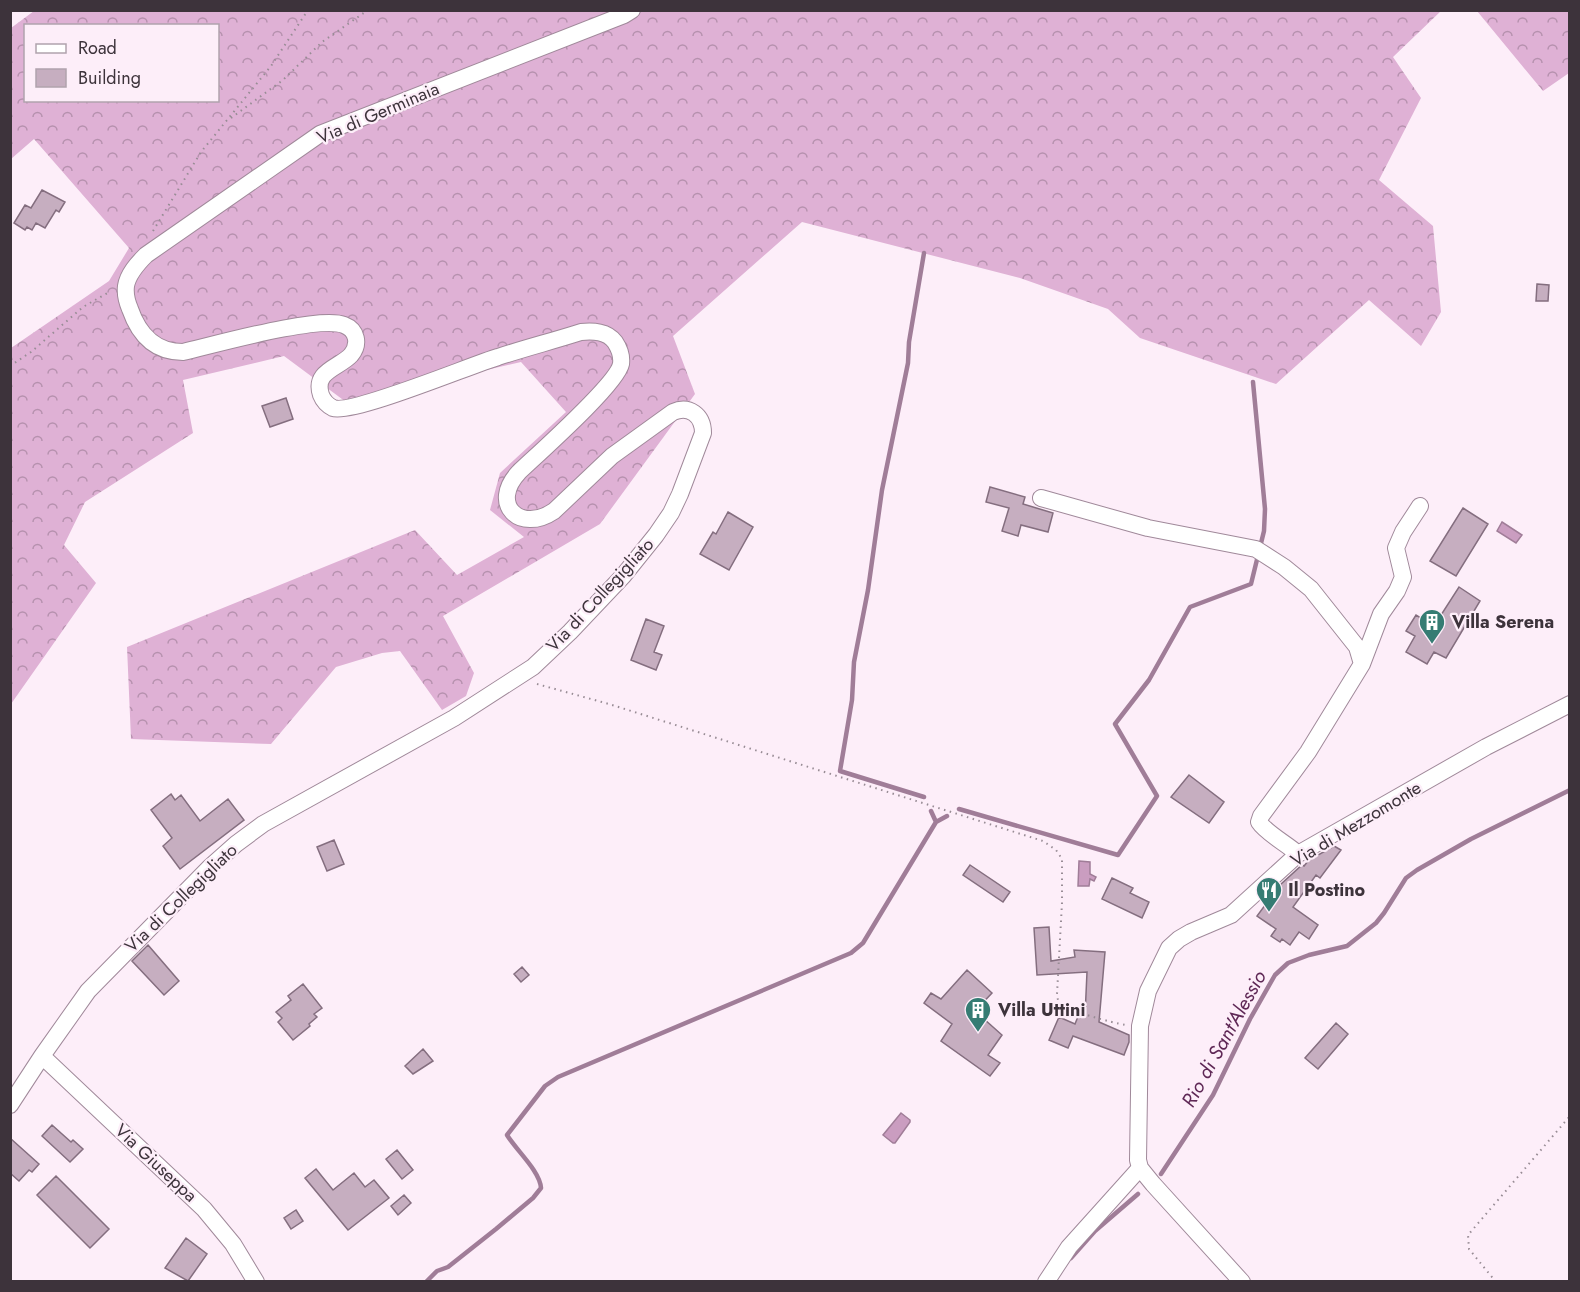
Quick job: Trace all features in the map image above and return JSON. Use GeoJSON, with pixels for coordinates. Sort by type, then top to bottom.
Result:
{"type":"FeatureCollection","features":[{"type":"Feature","properties":{"kind":"street","name":"Via di Germinaia"},"geometry":{"type":"LineString","coordinates":[[126,286],[133,271],[146,255],[320,134],[632,10]]}},
{"type":"Feature","properties":{"kind":"street","name":"Via di Collegigliato"},"geometry":{"type":"LineString","coordinates":[[10,1105],[88,991],[209,868],[236,844],[263,824],[454,718],[533,667],[570,632],[656,536],[671,513],[703,433],[702,422],[694,413],[684,408],[673,412],[612,456],[554,511],[539,519],[528,520],[514,514],[507,505],[509,484],[596,398],[617,372],[621,365],[621,356],[612,338],[593,331],[581,333],[497,357],[410,390],[338,409],[326,404],[320,387],[326,372],[346,359],[356,347],[357,339],[353,331],[346,326],[327,323],[294,327],[183,352],[172,352],[155,346],[142,334],[128,303],[126,286]]}},
{"type":"Feature","properties":{"kind":"street"},"geometry":{"type":"LineString","coordinates":[[1041,498],[1149,528],[1256,549],[1284,567],[1311,590],[1357,648],[1362,664]]}},
{"type":"Feature","properties":{"kind":"street"},"geometry":{"type":"LineString","coordinates":[[1299,854],[1263,828],[1259,822],[1261,816],[1308,752],[1362,664],[1381,614],[1397,591],[1403,577],[1396,548],[1403,532],[1420,506]]}},
{"type":"Feature","properties":{"kind":"street","name":"Via di Mezzomonte"},"geometry":{"type":"LineString","coordinates":[[1140,1168],[1137,1153],[1140,1026],[1148,991],[1170,948],[1191,932],[1230,915],[1299,854],[1486,747],[1569,704]]}},
{"type":"Feature","properties":{"kind":"street","name":"Via Giuseppa"},"geometry":{"type":"LineString","coordinates":[[42,1056],[204,1209],[233,1244],[256,1281]]}},
{"type":"Feature","properties":{"kind":"street"},"geometry":{"type":"LineString","coordinates":[[1046,1281],[1074,1240],[1140,1168],[1242,1281]]}},
{"type":"Feature","properties":{"kind":"path"},"geometry":{"type":"LineString","coordinates":[[152,232],[201,152],[271,66],[308,10]]}},
{"type":"Feature","properties":{"kind":"path"},"geometry":{"type":"LineString","coordinates":[[228,120],[283,80],[322,42],[368,10]]}},
{"type":"Feature","properties":{"kind":"path"},"geometry":{"type":"LineString","coordinates":[[10,366],[32,352],[83,307],[109,292],[126,286]]}},
{"type":"Feature","properties":{"kind":"path"},"geometry":{"type":"LineString","coordinates":[[517,678],[609,704],[1043,840],[1056,850],[1062,859],[1058,1000],[1065,1006],[1083,1012],[1122,1024],[1140,1026]]}},
{"type":"Feature","properties":{"kind":"path"},"geometry":{"type":"LineString","coordinates":[[1496,1281],[1469,1249],[1468,1235],[1569,1116]]}},
{"type":"Feature","properties":{"kind":"green space"},"geometry":{"type":"Polygon","coordinates":[[[34,11],[1441,11],[1393,57],[1421,98],[1379,180],[1433,226],[1441,312],[1421,346],[1369,300],[1276,384],[1140,338],[1108,309],[1020,278],[802,222],[673,336],[695,394],[600,524],[443,616],[474,673],[466,696],[442,710],[400,651],[382,653],[336,667],[271,744],[131,739],[127,647],[415,530],[457,575],[524,537],[490,510],[500,473],[566,412],[521,362],[346,402],[284,356],[183,380],[193,433],[85,502],[64,545],[96,583],[11,704],[11,348],[109,281],[129,248],[34,139],[11,159],[11,28],[34,11]]]}},
{"type":"Feature","properties":{"kind":"green space"},"geometry":{"type":"Polygon","coordinates":[[[1477,11],[1569,11],[1569,73],[1543,91],[1477,11]]]}},
{"type":"Feature","properties":{"kind":"shaded area"},"geometry":{"type":"Polygon","coordinates":[[[1502,522],[1522,535],[1516,543],[1497,531],[1502,522]]]}},
{"type":"Feature","properties":{"kind":"shaded area"},"geometry":{"type":"Polygon","coordinates":[[[1079,861],[1090,862],[1090,874],[1096,877],[1094,881],[1090,879],[1089,886],[1078,886],[1079,861]]]}},
{"type":"Feature","properties":{"kind":"shaded area"},"geometry":{"type":"Polygon","coordinates":[[[901,1113],[910,1122],[893,1143],[883,1135],[901,1113]]]}},
{"type":"Feature","properties":{"kind":"building"},"geometry":{"type":"Polygon","coordinates":[[[42,190],[65,202],[59,212],[56,210],[45,228],[36,223],[32,230],[27,227],[25,230],[14,223],[25,205],[31,208],[42,190]]]}},
{"type":"Feature","properties":{"kind":"building"},"geometry":{"type":"Polygon","coordinates":[[[1537,284],[1549,285],[1548,301],[1536,301],[1537,284]]]}},
{"type":"Feature","properties":{"kind":"building"},"geometry":{"type":"Polygon","coordinates":[[[286,398],[293,419],[270,427],[262,406],[286,398]]]}},
{"type":"Feature","properties":{"kind":"building"},"geometry":{"type":"Polygon","coordinates":[[[990,487],[1025,497],[1023,504],[1053,513],[1048,532],[1021,525],[1018,536],[1002,531],[1009,508],[986,502],[990,487]]]}},
{"type":"Feature","properties":{"kind":"building"},"geometry":{"type":"Polygon","coordinates":[[[1463,508],[1488,524],[1456,576],[1430,561],[1463,508]]]}},
{"type":"Feature","properties":{"kind":"building"},"geometry":{"type":"Polygon","coordinates":[[[728,512],[753,527],[729,570],[700,554],[713,532],[716,534],[728,512]]]}},
{"type":"Feature","properties":{"kind":"building"},"geometry":{"type":"Polygon","coordinates":[[[1459,587],[1480,601],[1446,658],[1434,652],[1427,664],[1406,652],[1415,636],[1406,631],[1416,615],[1434,626],[1459,587]]]}},
{"type":"Feature","properties":{"kind":"building"},"geometry":{"type":"Polygon","coordinates":[[[646,619],[664,626],[654,652],[662,655],[656,670],[631,660],[646,619]]]}},
{"type":"Feature","properties":{"kind":"building"},"geometry":{"type":"Polygon","coordinates":[[[1189,775],[1224,802],[1209,823],[1171,797],[1189,775]]]}},
{"type":"Feature","properties":{"kind":"building"},"geometry":{"type":"Polygon","coordinates":[[[171,794],[175,800],[181,795],[200,821],[228,799],[244,820],[180,869],[163,846],[172,838],[151,810],[171,794]]]}},
{"type":"Feature","properties":{"kind":"building"},"geometry":{"type":"Polygon","coordinates":[[[334,840],[344,864],[327,871],[317,847],[334,840]]]}},
{"type":"Feature","properties":{"kind":"building"},"geometry":{"type":"Polygon","coordinates":[[[1334,846],[1341,850],[1320,878],[1316,875],[1293,907],[1318,925],[1309,939],[1299,932],[1290,945],[1282,939],[1280,942],[1271,936],[1276,929],[1257,916],[1280,885],[1302,865],[1304,866],[1309,860],[1334,846]]]}},
{"type":"Feature","properties":{"kind":"building"},"geometry":{"type":"Polygon","coordinates":[[[970,865],[1010,892],[1003,902],[963,875],[970,865]]]}},
{"type":"Feature","properties":{"kind":"building"},"geometry":{"type":"Polygon","coordinates":[[[1112,878],[1133,888],[1130,893],[1149,902],[1142,918],[1102,899],[1112,878]]]}},
{"type":"Feature","properties":{"kind":"building"},"geometry":{"type":"Polygon","coordinates":[[[1049,927],[1051,961],[1075,957],[1074,950],[1105,952],[1099,1022],[1129,1035],[1124,1055],[1073,1036],[1068,1048],[1049,1040],[1059,1017],[1075,1024],[1079,1014],[1085,1016],[1087,972],[1037,975],[1034,928],[1049,927]]]}},
{"type":"Feature","properties":{"kind":"building"},"geometry":{"type":"Polygon","coordinates":[[[148,945],[179,981],[164,995],[132,961],[148,945]]]}},
{"type":"Feature","properties":{"kind":"building"},"geometry":{"type":"Polygon","coordinates":[[[522,967],[529,975],[521,982],[514,974],[522,967]]]}},
{"type":"Feature","properties":{"kind":"building","name":"Villa Uttini"},"geometry":{"type":"Polygon","coordinates":[[[967,970],[992,993],[975,1011],[1002,1035],[988,1055],[1000,1063],[990,1076],[941,1041],[952,1024],[924,1003],[931,993],[941,999],[967,970]]]}},
{"type":"Feature","properties":{"kind":"building"},"geometry":{"type":"Polygon","coordinates":[[[303,984],[322,1008],[314,1014],[317,1017],[309,1024],[310,1026],[293,1040],[278,1022],[282,1018],[276,1012],[291,1000],[288,996],[303,984]]]}},
{"type":"Feature","properties":{"kind":"building"},"geometry":{"type":"Polygon","coordinates":[[[1336,1023],[1348,1034],[1318,1069],[1305,1058],[1336,1023]]]}},
{"type":"Feature","properties":{"kind":"building"},"geometry":{"type":"Polygon","coordinates":[[[423,1049],[433,1061],[413,1074],[405,1066],[423,1049]]]}},
{"type":"Feature","properties":{"kind":"building"},"geometry":{"type":"Polygon","coordinates":[[[52,1125],[71,1142],[73,1140],[83,1149],[70,1162],[42,1136],[52,1125]]]}},
{"type":"Feature","properties":{"kind":"building"},"geometry":{"type":"Polygon","coordinates":[[[10,1138],[39,1164],[32,1172],[29,1170],[19,1181],[10,1173],[10,1138]]]}},
{"type":"Feature","properties":{"kind":"building"},"geometry":{"type":"Polygon","coordinates":[[[397,1150],[413,1170],[402,1179],[386,1159],[397,1150]]]}},
{"type":"Feature","properties":{"kind":"building"},"geometry":{"type":"Polygon","coordinates":[[[316,1169],[333,1190],[354,1173],[365,1187],[374,1180],[389,1198],[348,1230],[305,1178],[316,1169]]]}},
{"type":"Feature","properties":{"kind":"building"},"geometry":{"type":"Polygon","coordinates":[[[56,1176],[109,1229],[90,1248],[37,1195],[56,1176]]]}},
{"type":"Feature","properties":{"kind":"building"},"geometry":{"type":"Polygon","coordinates":[[[404,1195],[411,1203],[398,1215],[391,1206],[404,1195]]]}},
{"type":"Feature","properties":{"kind":"building"},"geometry":{"type":"Polygon","coordinates":[[[296,1210],[303,1221],[291,1229],[284,1218],[296,1210]]]}},
{"type":"Feature","properties":{"kind":"building"},"geometry":{"type":"Polygon","coordinates":[[[186,1238],[207,1254],[188,1281],[165,1268],[186,1238]]]}},
{"type":"Feature","properties":{"kind":"waterway"},"geometry":{"type":"LineString","coordinates":[[924,253],[909,342],[908,363],[882,490],[868,590],[854,662],[852,700],[840,771],[924,797]]}},
{"type":"Feature","properties":{"kind":"waterway"},"geometry":{"type":"LineString","coordinates":[[959,809],[1118,855],[1157,796],[1115,724],[1149,680],[1190,607],[1251,584],[1264,531],[1265,509],[1253,382]]}},
{"type":"Feature","properties":{"kind":"waterway","name":"Rio di Sant'Alessio"},"geometry":{"type":"LineString","coordinates":[[1161,1174],[1213,1095],[1250,1019],[1275,975],[1288,963],[1309,955],[1347,946],[1376,923],[1406,878],[1417,870],[1471,839],[1570,790]]}},
{"type":"Feature","properties":{"kind":"waterway"},"geometry":{"type":"LineString","coordinates":[[931,811],[936,822]]}},
{"type":"Feature","properties":{"kind":"waterway"},"geometry":{"type":"LineString","coordinates":[[426,1282],[437,1271],[448,1267],[496,1229],[533,1198],[541,1188],[537,1175],[507,1135],[545,1086],[558,1077],[851,953],[863,943],[936,822],[947,816]]}},
{"type":"Feature","properties":{"kind":"waterway","name":"Rio di Sant'Alessio"},"geometry":{"type":"LineString","coordinates":[[1071,1258],[1095,1231],[1138,1194]]}},
{"type":"Feature","properties":{"kind":"place","name":"Villa Serena"},"geometry":{"type":"Point","coordinates":[1432,645]}},
{"type":"Feature","properties":{"kind":"place","name":"Il Postino"},"geometry":{"type":"Point","coordinates":[1269,913]}},
{"type":"Feature","properties":{"kind":"place","name":"Villa Uttini"},"geometry":{"type":"Point","coordinates":[978,1033]}}]}
